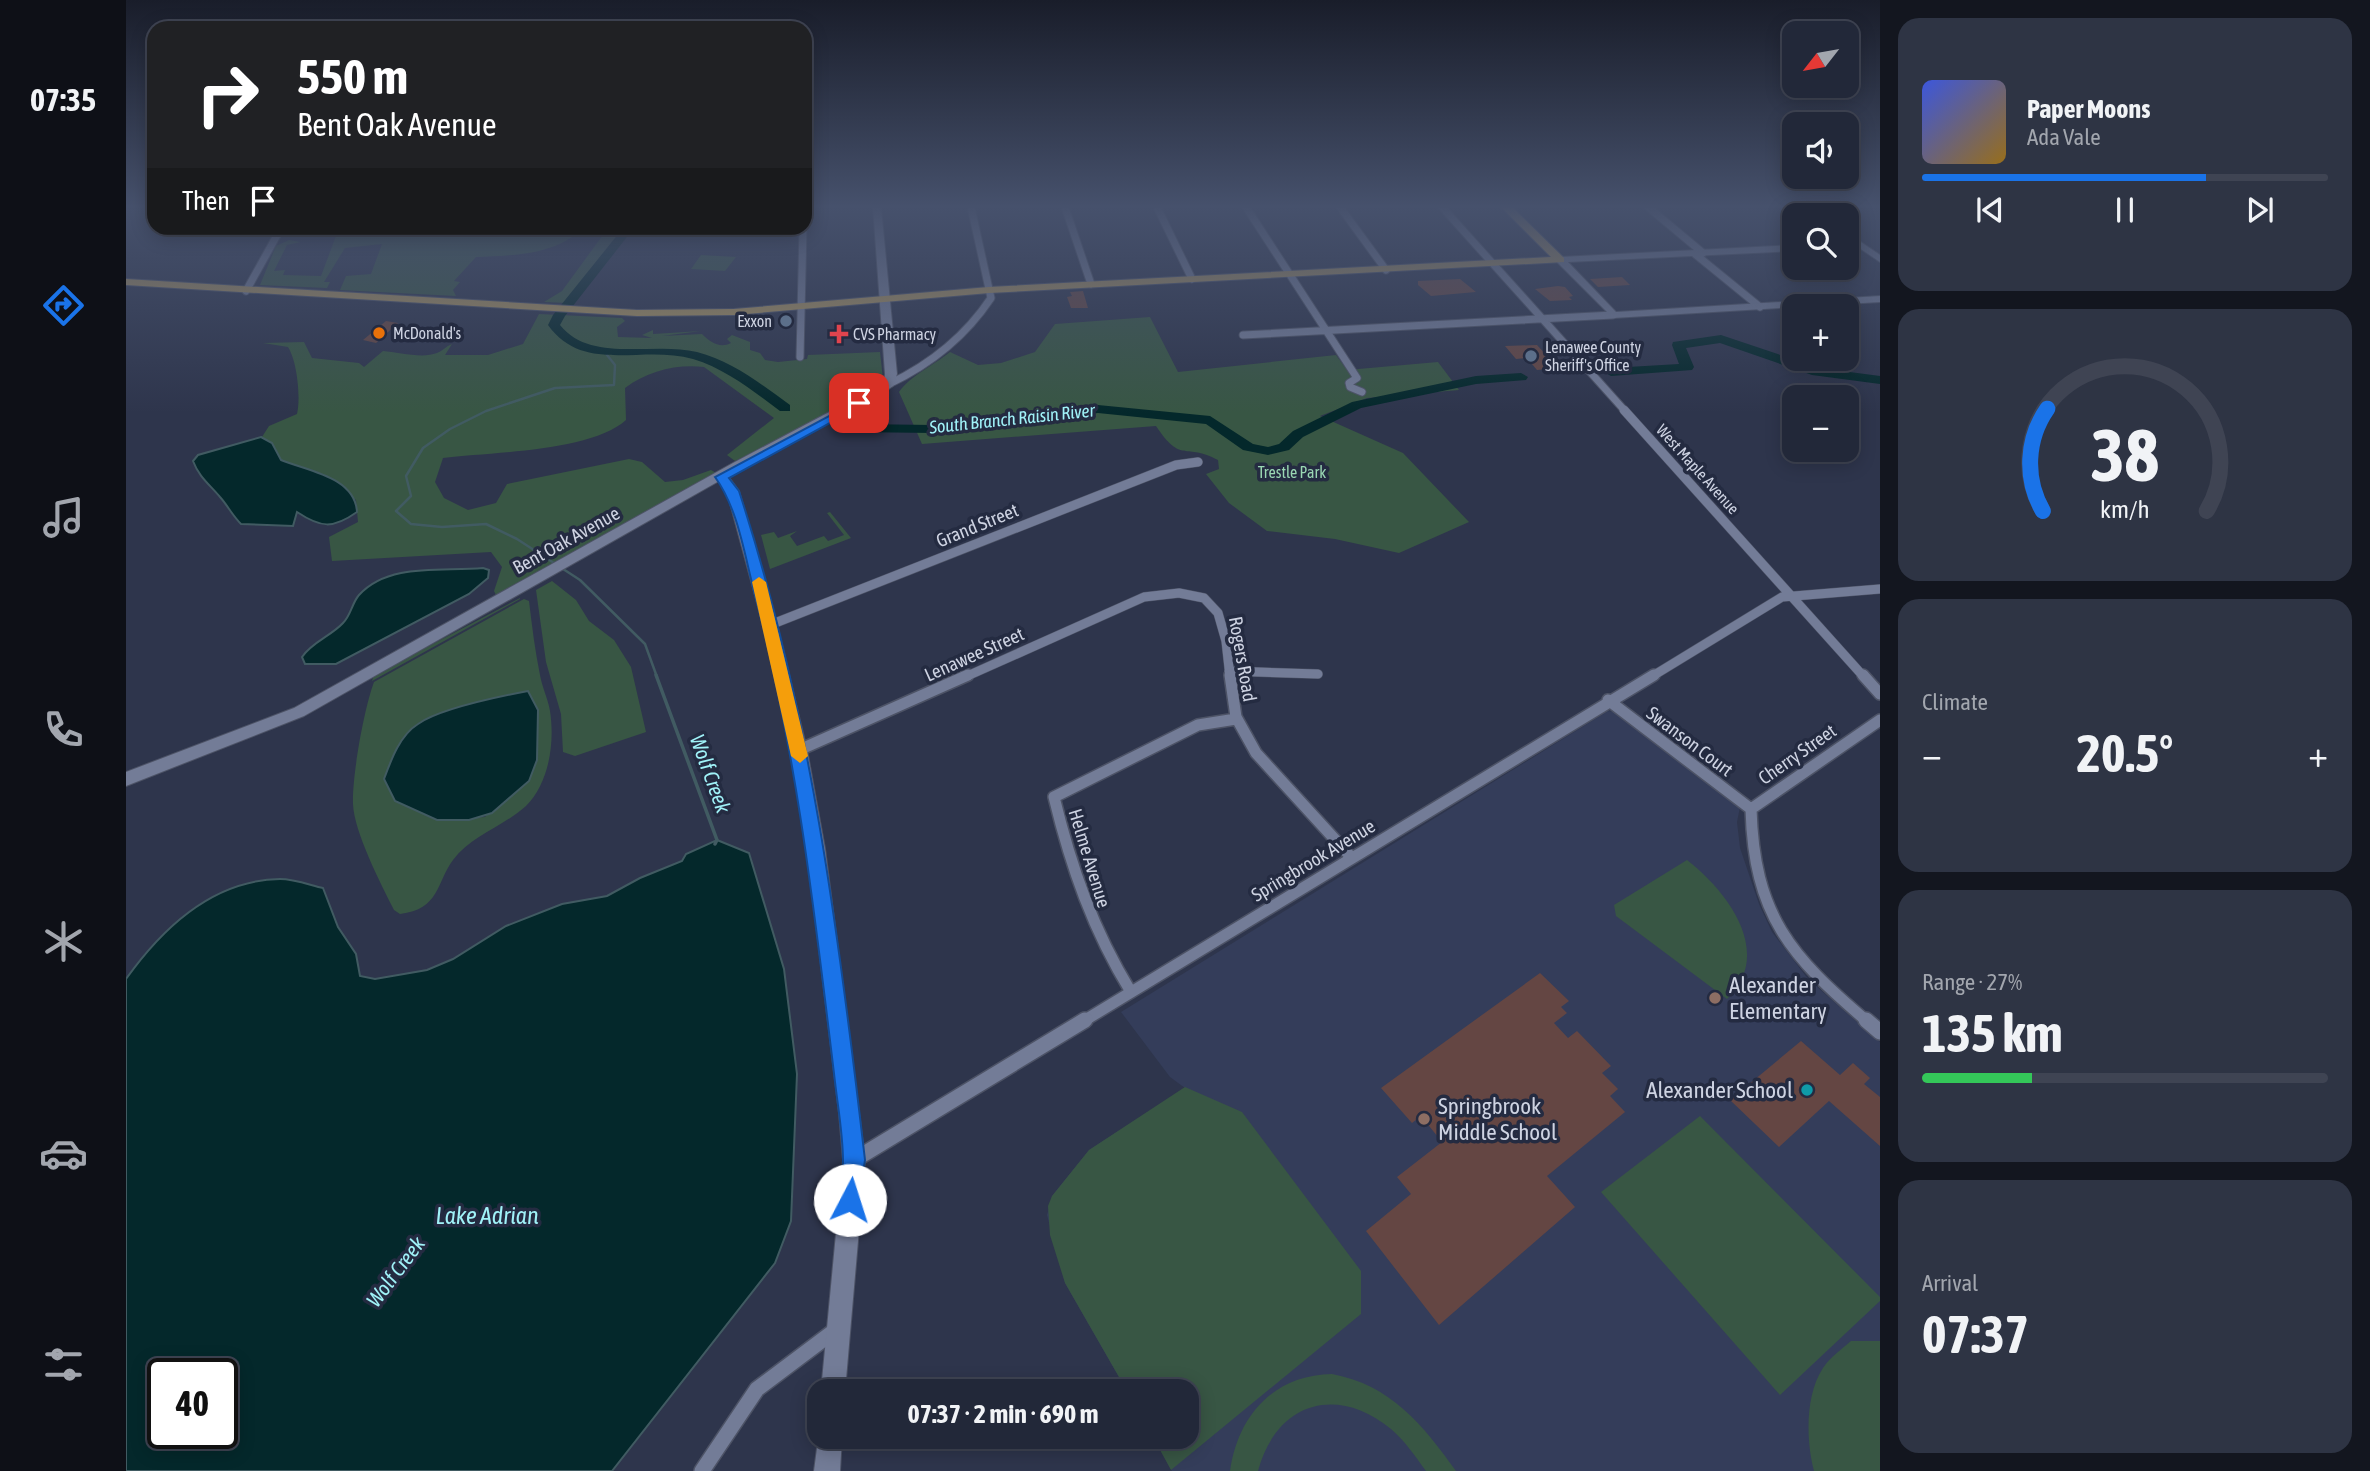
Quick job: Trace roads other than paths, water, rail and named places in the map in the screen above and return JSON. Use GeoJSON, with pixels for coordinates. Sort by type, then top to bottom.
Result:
{"type":"FeatureCollection","features":[{"type":"Feature","properties":{"kind":"main road"},"geometry":{"type":"LineString","coordinates":[[126,282],[545,308],[693,313],[885,301],[989,290],[1256,276]]}},
{"type":"Feature","properties":{"kind":"street"},"geometry":{"type":"LineString","coordinates":[[246,291],[255,276]]}},
{"type":"Feature","properties":{"kind":"street"},"geometry":{"type":"LineString","coordinates":[[800,357],[802,276]]}},
{"type":"Feature","properties":{"kind":"street"},"geometry":{"type":"LineString","coordinates":[[883,276],[891,374],[889,384]]}},
{"type":"Feature","properties":{"kind":"street"},"geometry":{"type":"LineString","coordinates":[[986,276],[989,290]]}},
{"type":"Feature","properties":{"kind":"street"},"geometry":{"type":"LineString","coordinates":[[1088,276],[1091,284]]}},
{"type":"Feature","properties":{"kind":"street"},"geometry":{"type":"LineString","coordinates":[[1288,276],[1357,378],[1349,383],[1350,387],[1362,392]]}},
{"type":"Feature","properties":{"kind":"street","name":"West Maple Avenue"},"geometry":{"type":"LineString","coordinates":[[1504,276],[1880,694]]}},
{"type":"Feature","properties":{"kind":"street"},"geometry":{"type":"LineString","coordinates":[[1575,276],[1613,315]]}},
{"type":"Feature","properties":{"kind":"street"},"geometry":{"type":"LineString","coordinates":[[1725,276],[1760,307]]}},
{"type":"Feature","properties":{"kind":"street","name":"Bent Oak Avenue"},"geometry":{"type":"LineString","coordinates":[[126,779],[299,712],[549,571],[839,414],[889,384],[915,373],[940,356],[987,305],[991,298],[989,290]]}},
{"type":"Feature","properties":{"kind":"street"},"geometry":{"type":"LineString","coordinates":[[1243,335],[1880,299]]}},
{"type":"Feature","properties":{"kind":"street","name":"Grand Street"},"geometry":{"type":"LineString","coordinates":[[770,625],[1176,465],[1198,462]]}},
{"type":"Feature","properties":{"kind":"street"},"geometry":{"type":"LineString","coordinates":[[722,477],[735,498],[770,625],[799,750],[816,849],[854,1160],[834,1379]]}},
{"type":"Feature","properties":{"kind":"street","name":"Springbrook Avenue"},"geometry":{"type":"LineString","coordinates":[[854,1160],[1608,700],[1782,597],[1880,589]]}},
{"type":"Feature","properties":{"kind":"street","name":"Rogers Road"},"geometry":{"type":"LineString","coordinates":[[1163,593],[1193,595],[1213,604],[1224,634],[1236,719],[1277,776],[1351,857]]}},
{"type":"Feature","properties":{"kind":"street","name":"Lenawee Street"},"geometry":{"type":"LineString","coordinates":[[799,750],[1144,597],[1163,593]]}},
{"type":"Feature","properties":{"kind":"street"},"geometry":{"type":"LineString","coordinates":[[1229,671],[1318,674]]}},
{"type":"Feature","properties":{"kind":"street","name":"Swanson Court"},"geometry":{"type":"LineString","coordinates":[[1608,700],[1751,809]]}},
{"type":"Feature","properties":{"kind":"street","name":"Helme Avenue"},"geometry":{"type":"LineString","coordinates":[[1131,992],[1096,936],[1079,892],[1054,797],[1197,726],[1236,719]]}},
{"type":"Feature","properties":{"kind":"street","name":"Cherry Street"},"geometry":{"type":"LineString","coordinates":[[1880,720],[1751,809],[1750,844],[1756,880],[1770,913],[1812,975],[1880,1032]]}},
{"type":"Feature","properties":{"kind":"street"},"geometry":{"type":"LineString","coordinates":[[702,1471],[757,1389],[837,1329]]}},
{"type":"Feature","properties":{"kind":"street"},"geometry":{"type":"LineString","coordinates":[[827,1471],[829,1449]]}},
{"type":"Feature","properties":{"kind":"water"},"geometry":{"type":"Polygon","coordinates":[[[261,437],[272,443],[281,460],[339,483],[354,500],[357,512],[334,524],[320,524],[297,512],[293,526],[241,524],[201,476],[193,461],[198,455],[261,437]]]}},
{"type":"Feature","properties":{"kind":"water"},"geometry":{"type":"Polygon","coordinates":[[[489,570],[488,578],[469,594],[336,664],[305,664],[302,657],[306,652],[343,623],[359,595],[385,577],[417,571],[489,570]]]}},
{"type":"Feature","properties":{"kind":"water"},"geometry":{"type":"Polygon","coordinates":[[[528,691],[538,710],[537,760],[529,781],[492,813],[469,820],[437,820],[395,801],[384,779],[397,748],[418,724],[455,708],[528,691]]]}},
{"type":"Feature","properties":{"kind":"water","name":"Lake Adrian"},"geometry":{"type":"Polygon","coordinates":[[[717,840],[749,853],[784,969],[797,1074],[791,1221],[775,1263],[612,1471],[126,1471],[126,979],[156,942],[173,925],[212,897],[256,881],[291,880],[323,888],[338,927],[356,954],[360,976],[375,979],[427,970],[453,959],[506,926],[562,904],[607,896],[640,878],[682,861],[686,854],[717,840]]]}},
{"type":"Feature","properties":{"kind":"waterway","name":"South Branch Raisin River"},"geometry":{"type":"LineString","coordinates":[[590,276],[554,325],[564,338],[577,346],[593,350],[665,350],[695,355],[723,366],[785,408]]}},
{"type":"Feature","properties":{"kind":"waterway","name":"South Branch Raisin River"},"geometry":{"type":"LineString","coordinates":[[1611,372],[1687,367],[1678,345],[1721,339],[1817,372],[1880,380]]}},
{"type":"Feature","properties":{"kind":"waterway","name":"Wolf Creek"},"geometry":{"type":"LineString","coordinates":[[603,350],[615,365],[614,385],[555,388],[486,411],[450,429],[423,448],[406,476],[411,496],[396,511],[411,524],[442,527],[486,524],[517,539],[580,580],[645,644],[657,677]]}},
{"type":"Feature","properties":{"kind":"waterway","name":"South Branch Raisin River"},"geometry":{"type":"LineString","coordinates":[[855,428],[933,429],[1098,409],[1210,420],[1248,447],[1268,451],[1284,447],[1298,434],[1357,405],[1476,380],[1521,377]]}},
{"type":"Feature","properties":{"kind":"waterway","name":"Wolf Creek"},"geometry":{"type":"LineString","coordinates":[[656,675],[717,840],[715,844]]}},
{"type":"Feature","properties":{"kind":"place","name":"Exxon"},"geometry":{"type":"Point","coordinates":[786,321]}},
{"type":"Feature","properties":{"kind":"place","name":"McDonald's"},"geometry":{"type":"Point","coordinates":[379,333]}},
{"type":"Feature","properties":{"kind":"place","name":"CVS Pharmacy"},"geometry":{"type":"Point","coordinates":[839,334]}},
{"type":"Feature","properties":{"kind":"place","name":"Lenawee County Sheriff's Office"},"geometry":{"type":"Point","coordinates":[1531,356]}},
{"type":"Feature","properties":{"kind":"place","name":"Alexander Elementary"},"geometry":{"type":"Point","coordinates":[1715,998]}},
{"type":"Feature","properties":{"kind":"place","name":"Alexander School"},"geometry":{"type":"Point","coordinates":[1807,1090]}},
{"type":"Feature","properties":{"kind":"place","name":"Springbrook Middle School"},"geometry":{"type":"Point","coordinates":[1424,1119]}},
{"type":"Feature","properties":{"kind":"park label","name":"Trestle Park"},"geometry":{"type":"Point","coordinates":[1292,472]}}]}
